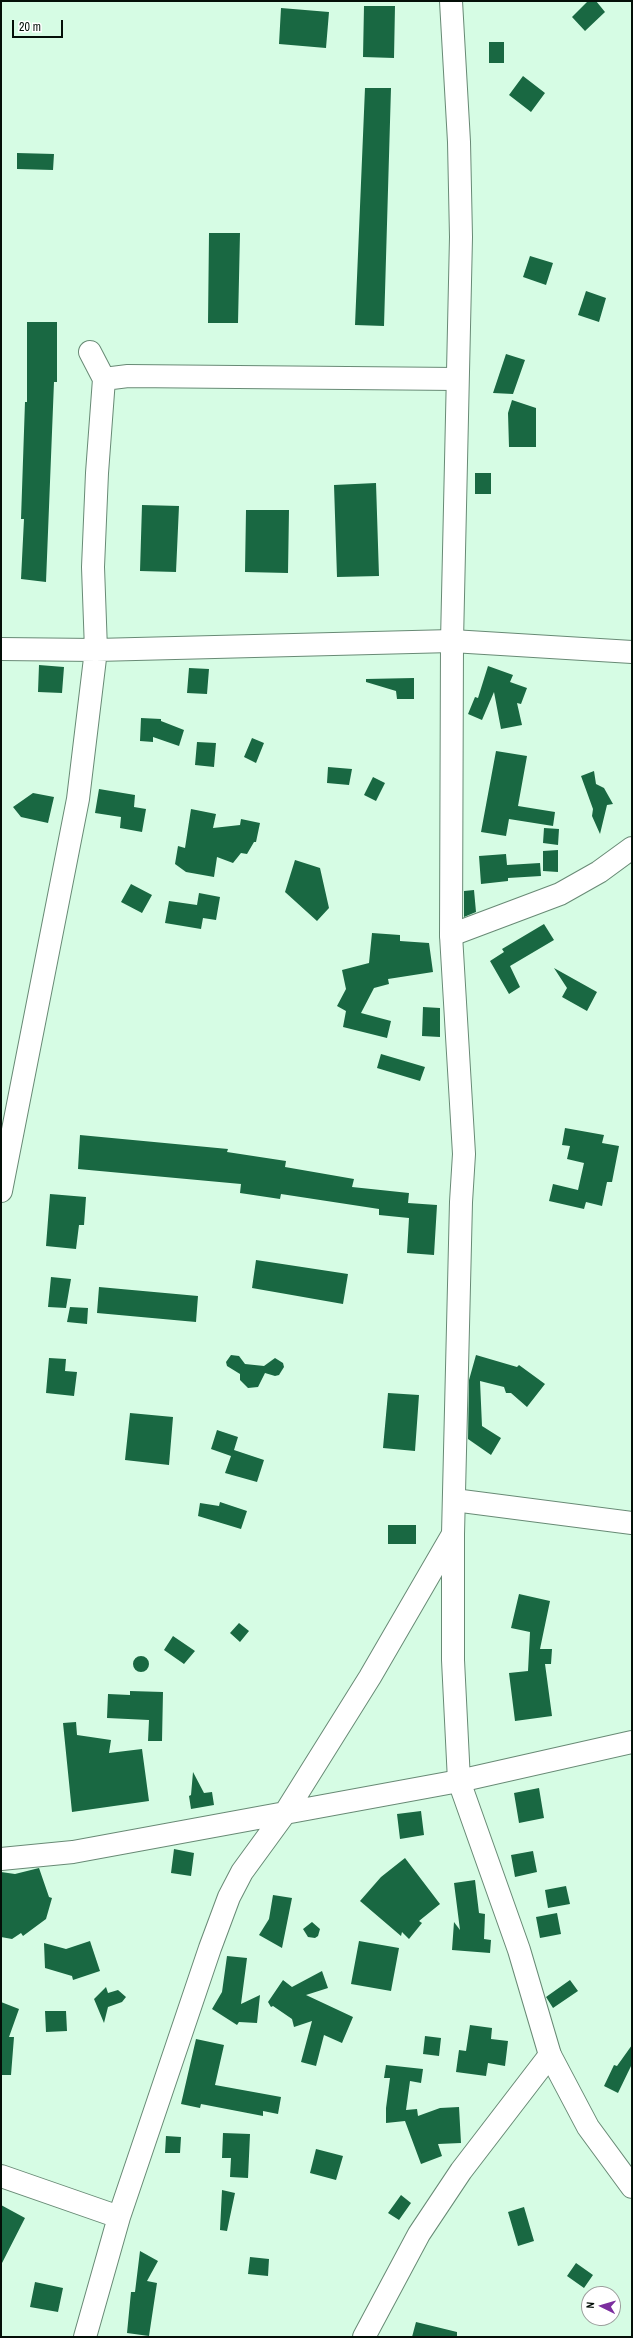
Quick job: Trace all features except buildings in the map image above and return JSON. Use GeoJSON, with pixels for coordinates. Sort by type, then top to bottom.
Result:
{"type":"FeatureCollection","features":[{"type":"Feature","properties":{"kind":"street"},"geometry":{"type":"LineString","coordinates":[[451,1],[459,142],[461,229],[452,641],[451,935],[464,1154],[453,1534],[453,1660],[459,1781],[519,1950],[550,2055],[588,2127],[632,2187]]}},
{"type":"Feature","properties":{"kind":"street"},"geometry":{"type":"LineString","coordinates":[[1,1191],[78,799],[96,650],[93,567],[97,473],[104,379],[90,352]]}},
{"type":"Feature","properties":{"kind":"street"},"geometry":{"type":"LineString","coordinates":[[104,379],[136,376],[457,379]]}},
{"type":"Feature","properties":{"kind":"street"},"geometry":{"type":"LineString","coordinates":[[1,649],[96,650],[452,641],[632,652]]}},
{"type":"Feature","properties":{"kind":"street"},"geometry":{"type":"LineString","coordinates":[[451,935],[560,894],[599,872],[632,848]]}},
{"type":"Feature","properties":{"kind":"street"},"geometry":{"type":"LineString","coordinates":[[454,1500],[563,1512],[632,1523]]}},
{"type":"Feature","properties":{"kind":"street"},"geometry":{"type":"LineString","coordinates":[[85,2337],[119,2217],[210,1948],[229,1897],[242,1872],[285,1814],[370,1677],[453,1534]]}},
{"type":"Feature","properties":{"kind":"street"},"geometry":{"type":"LineString","coordinates":[[1,1859],[74,1852],[285,1814],[459,1781],[632,1742]]}},
{"type":"Feature","properties":{"kind":"street"},"geometry":{"type":"LineString","coordinates":[[364,2337],[419,2234],[461,2171],[550,2055]]}},
{"type":"Feature","properties":{"kind":"street"},"geometry":{"type":"LineString","coordinates":[[1,2176],[119,2217]]}}]}
